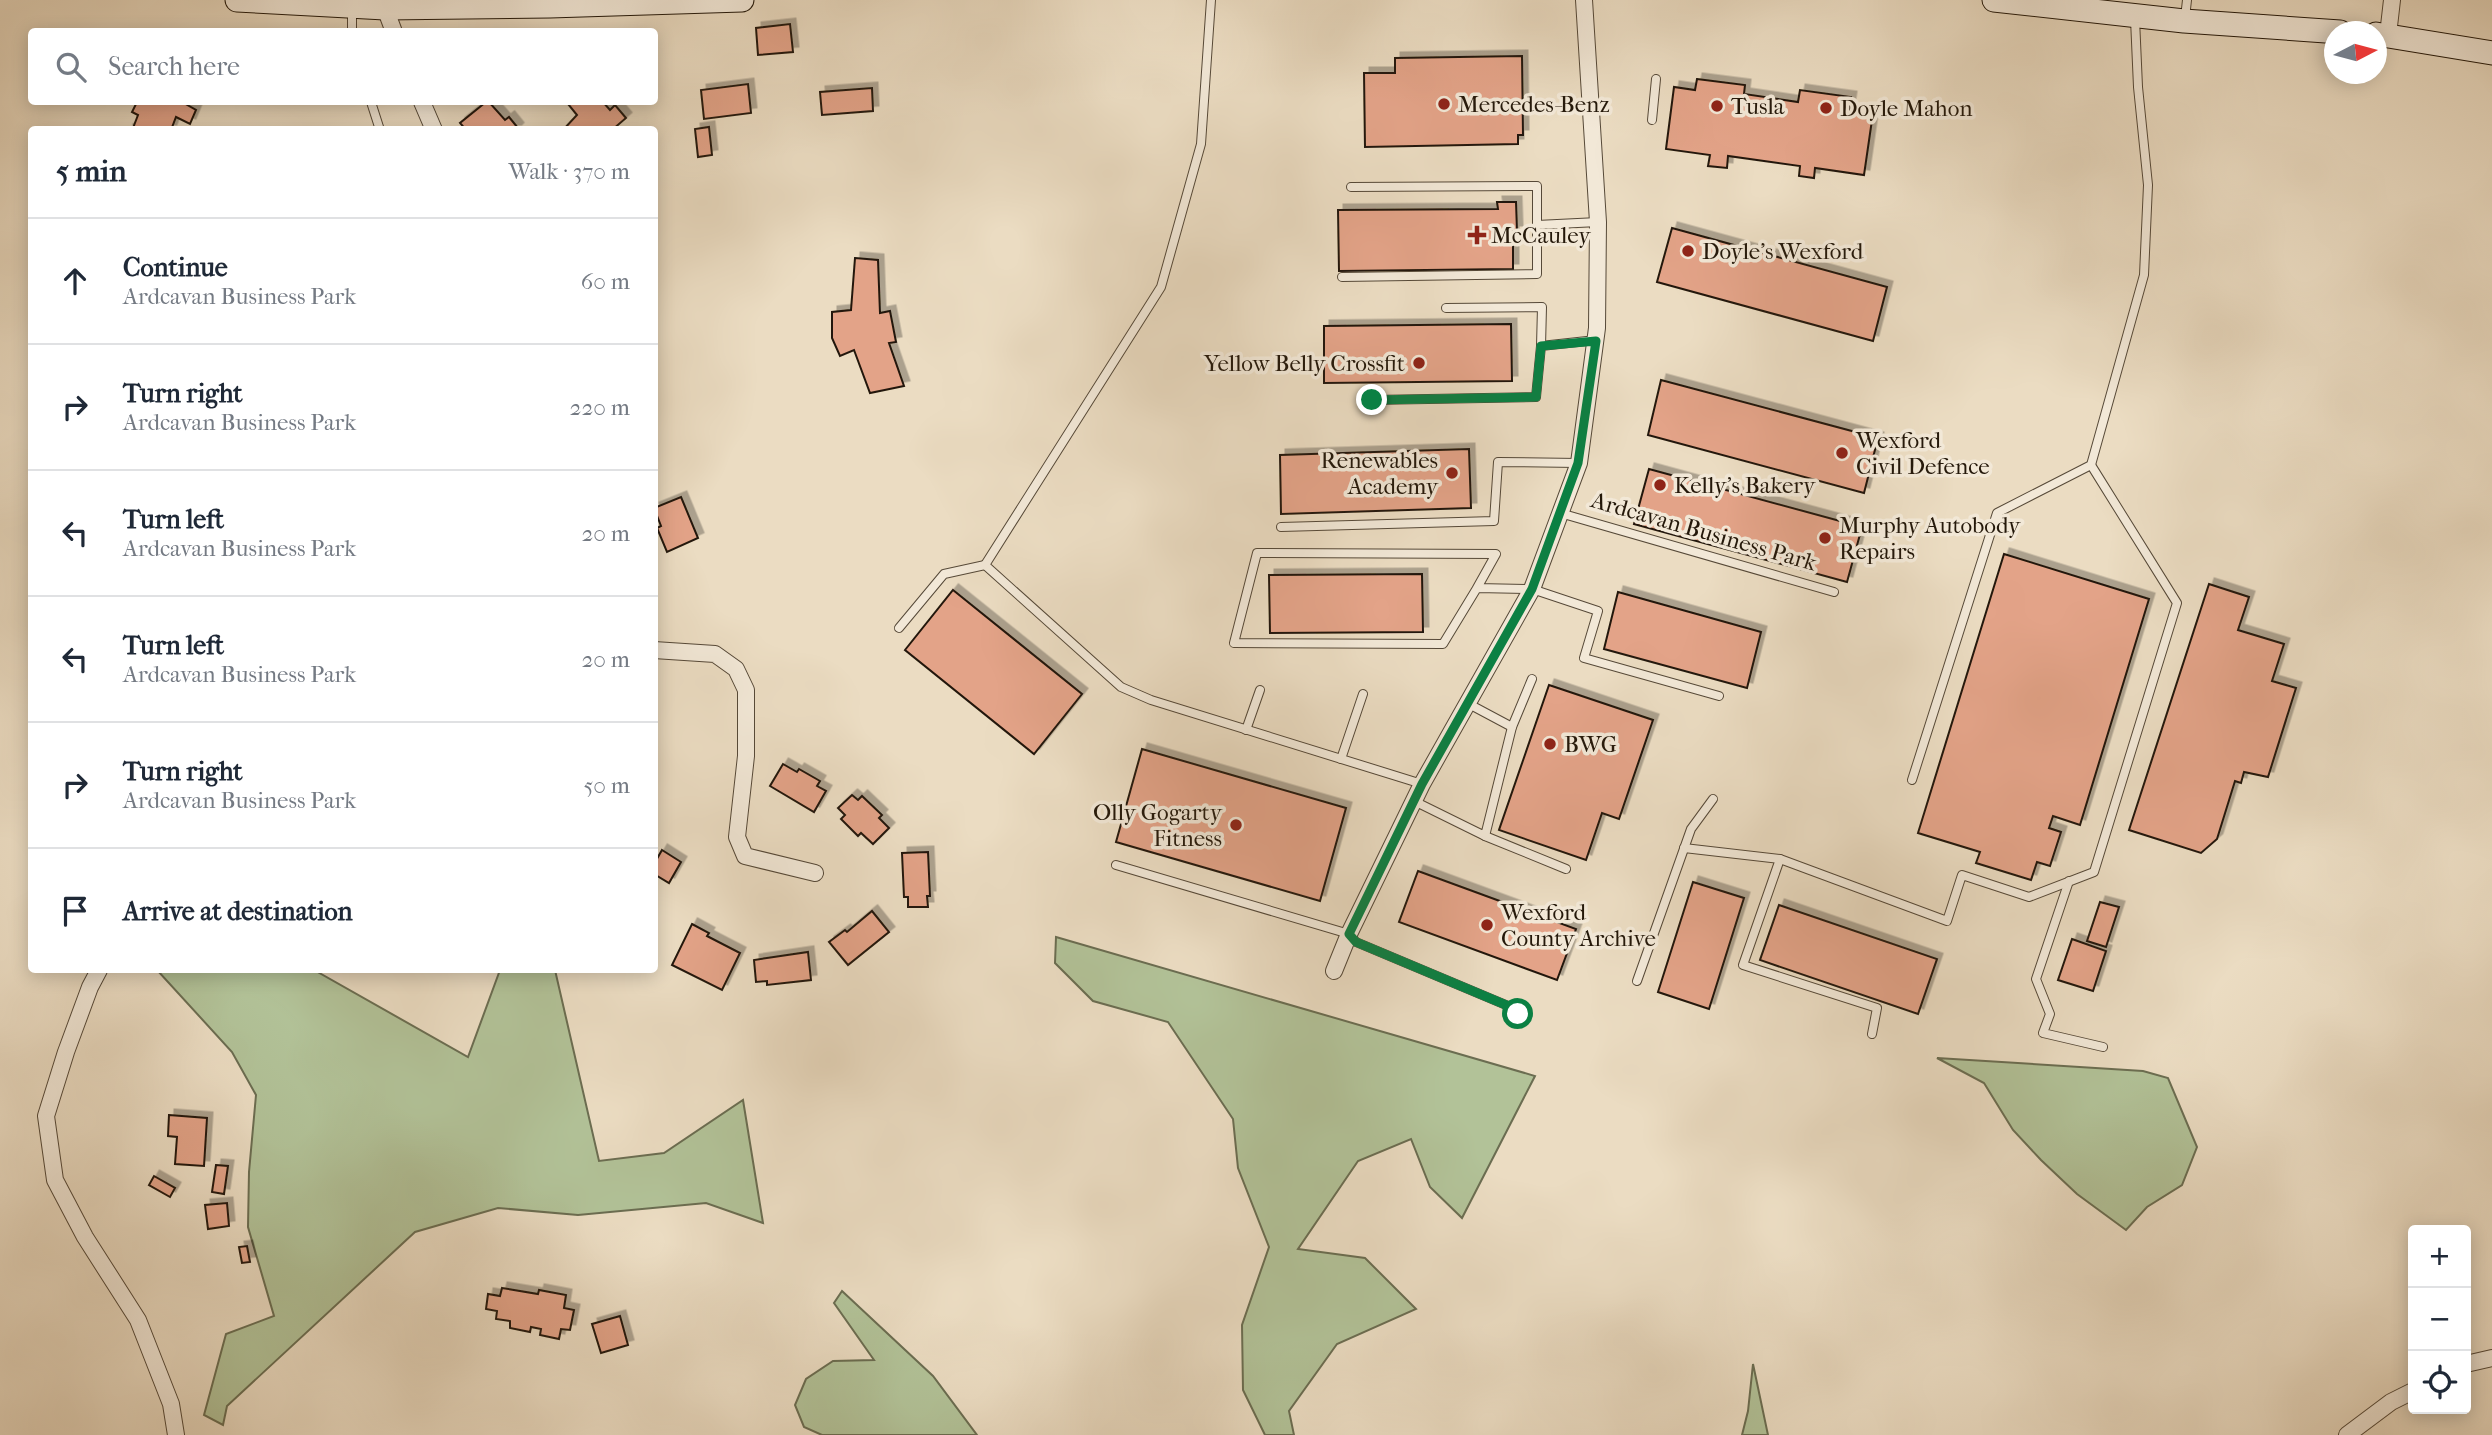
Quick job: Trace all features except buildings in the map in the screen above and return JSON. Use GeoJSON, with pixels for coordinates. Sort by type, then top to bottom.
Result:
{"type":"FeatureCollection","features":[{"type":"Feature","properties":{"kind":"main road"},"geometry":{"type":"LineString","coordinates":[[237,0],[385,8],[742,0]]}},
{"type":"Feature","properties":{"kind":"main road"},"geometry":{"type":"LineString","coordinates":[[1994,0],[2135,16],[2186,10],[2324,30]]}},
{"type":"Feature","properties":{"kind":"main road"},"geometry":{"type":"LineString","coordinates":[[2387,35],[2492,53]]}},
{"type":"Feature","properties":{"kind":"street","name":"Ardcavan Business Park"},"geometry":{"type":"LineString","coordinates":[[1334,971],[1349,934],[1422,784],[1532,589],[1578,463],[1596,341],[1598,222],[1584,0]]}},
{"type":"Feature","properties":{"kind":"street"},"geometry":{"type":"LineString","coordinates":[[2386,21],[2392,0]]}},
{"type":"Feature","properties":{"kind":"street"},"geometry":{"type":"LineString","coordinates":[[385,8],[392,28]]}},
{"type":"Feature","properties":{"kind":"street"},"geometry":{"type":"LineString","coordinates":[[423,105],[432,126]]}},
{"type":"Feature","properties":{"kind":"street"},"geometry":{"type":"LineString","coordinates":[[658,650],[715,654],[736,669],[747,690],[746,756],[737,837],[745,856],[815,873]]}},
{"type":"Feature","properties":{"kind":"street"},"geometry":{"type":"LineString","coordinates":[[97,973],[66,1052],[46,1116],[55,1180],[85,1237],[138,1320],[170,1404],[176,1435]]}},
{"type":"Feature","properties":{"kind":"street"},"geometry":{"type":"LineString","coordinates":[[2471,1363],[2492,1358]]}},
{"type":"Feature","properties":{"kind":"street"},"geometry":{"type":"LineString","coordinates":[[2347,1435],[2391,1402],[2408,1394]]}},
{"type":"Feature","properties":{"kind":"lane"},"geometry":{"type":"LineString","coordinates":[[899,628],[943,573],[985,565],[1161,287],[1202,144],[1211,0]]}},
{"type":"Feature","properties":{"kind":"lane"},"geometry":{"type":"LineString","coordinates":[[352,6],[352,28]]}},
{"type":"Feature","properties":{"kind":"lane"},"geometry":{"type":"LineString","coordinates":[[1912,780],[1997,513],[2091,465],[2144,275],[2148,185],[2138,87],[2135,16]]}},
{"type":"Feature","properties":{"kind":"lane"},"geometry":{"type":"LineString","coordinates":[[1652,120],[1656,79]]}},
{"type":"Feature","properties":{"kind":"lane"},"geometry":{"type":"LineString","coordinates":[[372,105],[379,126]]}},
{"type":"Feature","properties":{"kind":"lane"},"geometry":{"type":"LineString","coordinates":[[1342,277],[1537,274],[1537,186],[1352,187]]}},
{"type":"Feature","properties":{"kind":"lane"},"geometry":{"type":"LineString","coordinates":[[1537,225],[1598,222]]}},
{"type":"Feature","properties":{"kind":"lane"},"geometry":{"type":"LineString","coordinates":[[1372,400],[1536,397],[1542,307],[1446,308]]}},
{"type":"Feature","properties":{"kind":"lane"},"geometry":{"type":"LineString","coordinates":[[1541,346],[1596,341]]}},
{"type":"Feature","properties":{"kind":"lane"},"geometry":{"type":"LineString","coordinates":[[1281,527],[1493,521],[1498,461],[1578,463]]}},
{"type":"Feature","properties":{"kind":"lane"},"geometry":{"type":"LineString","coordinates":[[1684,848],[1780,859],[1947,921],[1962,875],[2029,897],[2094,872],[2177,603],[2091,465]]}},
{"type":"Feature","properties":{"kind":"lane","name":"Ardcavan Business Park"},"geometry":{"type":"LineString","coordinates":[[1560,513],[1835,592]]}},
{"type":"Feature","properties":{"kind":"lane"},"geometry":{"type":"LineString","coordinates":[[1257,552],[1496,554],[1477,588],[1443,644],[1234,643],[1257,552]]}},
{"type":"Feature","properties":{"kind":"lane"},"geometry":{"type":"LineString","coordinates":[[985,565],[1121,687],[1151,701],[1422,784]]}},
{"type":"Feature","properties":{"kind":"lane"},"geometry":{"type":"LineString","coordinates":[[1477,588],[1532,589],[1598,611],[1584,658],[1719,696]]}},
{"type":"Feature","properties":{"kind":"lane"},"geometry":{"type":"LineString","coordinates":[[1485,836],[1512,727],[1532,679]]}},
{"type":"Feature","properties":{"kind":"lane"},"geometry":{"type":"LineString","coordinates":[[1247,730],[1260,690]]}},
{"type":"Feature","properties":{"kind":"lane"},"geometry":{"type":"LineString","coordinates":[[1341,759],[1363,694]]}},
{"type":"Feature","properties":{"kind":"lane"},"geometry":{"type":"LineString","coordinates":[[1467,703],[1512,727]]}},
{"type":"Feature","properties":{"kind":"lane"},"geometry":{"type":"LineString","coordinates":[[1637,981],[1691,829],[1713,799]]}},
{"type":"Feature","properties":{"kind":"lane"},"geometry":{"type":"LineString","coordinates":[[1414,801],[1485,836],[1566,869]]}},
{"type":"Feature","properties":{"kind":"lane"},"geometry":{"type":"LineString","coordinates":[[1780,859],[1743,965],[1877,1009],[1872,1034]]}},
{"type":"Feature","properties":{"kind":"lane"},"geometry":{"type":"LineString","coordinates":[[1115,865],[1349,934],[1356,942],[1471,988],[1518,1014]]}},
{"type":"Feature","properties":{"kind":"lane"},"geometry":{"type":"LineString","coordinates":[[2069,881],[2036,979],[2050,1014],[2043,1033],[2103,1047]]}},
{"type":"Feature","properties":{"kind":"green space"},"geometry":{"type":"Polygon","coordinates":[[[1056,937],[1535,1076],[1462,1218],[1430,1187],[1411,1139],[1358,1161],[1298,1249],[1365,1258],[1416,1309],[1337,1344],[1289,1411],[1294,1435],[1265,1435],[1243,1390],[1242,1325],[1269,1247],[1238,1168],[1233,1119],[1168,1022],[1093,1001],[1055,963],[1056,937]]]}},
{"type":"Feature","properties":{"kind":"green space"},"geometry":{"type":"Polygon","coordinates":[[[160,973],[319,973],[468,1057],[499,973],[556,973],[599,1161],[664,1153],[743,1100],[763,1223],[706,1203],[578,1215],[498,1208],[415,1232],[227,1406],[223,1425],[204,1415],[226,1334],[274,1316],[248,1227],[249,1172],[256,1095],[232,1052],[160,973]]]}},
{"type":"Feature","properties":{"kind":"green space"},"geometry":{"type":"Polygon","coordinates":[[[1937,1058],[2143,1071],[2168,1078],[2197,1147],[2182,1185],[2147,1207],[2126,1230],[2077,1194],[2041,1160],[2013,1130],[1984,1083],[1937,1058]]]}},
{"type":"Feature","properties":{"kind":"green space"},"geometry":{"type":"Polygon","coordinates":[[[842,1291],[933,1376],[977,1435],[822,1435],[804,1427],[795,1405],[806,1379],[833,1361],[874,1360],[834,1303],[842,1291]]]}},
{"type":"Feature","properties":{"kind":"green space"},"geometry":{"type":"Polygon","coordinates":[[[1753,1364],[1768,1435],[1742,1435],[1748,1411],[1753,1364]]]}},
{"type":"Feature","properties":{"kind":"place","name":"Mercedes-Benz"},"geometry":{"type":"Point","coordinates":[1444,104]}},
{"type":"Feature","properties":{"kind":"place","name":"Tusla"},"geometry":{"type":"Point","coordinates":[1717,106]}},
{"type":"Feature","properties":{"kind":"place","name":"Doyle Mahon"},"geometry":{"type":"Point","coordinates":[1826,108]}},
{"type":"Feature","properties":{"kind":"place","name":"McCauley"},"geometry":{"type":"Point","coordinates":[1477,235]}},
{"type":"Feature","properties":{"kind":"place","name":"Doyle's Wexford"},"geometry":{"type":"Point","coordinates":[1688,251]}},
{"type":"Feature","properties":{"kind":"place","name":"Yellow Belly Crossfit"},"geometry":{"type":"Point","coordinates":[1419,363]}},
{"type":"Feature","properties":{"kind":"place","name":"Wexford Civil Defence"},"geometry":{"type":"Point","coordinates":[1842,453]}},
{"type":"Feature","properties":{"kind":"place","name":"Renewables Academy"},"geometry":{"type":"Point","coordinates":[1452,473]}},
{"type":"Feature","properties":{"kind":"place","name":"Kelly's Bakery"},"geometry":{"type":"Point","coordinates":[1660,485]}},
{"type":"Feature","properties":{"kind":"place","name":"Murphy Autobody Repairs"},"geometry":{"type":"Point","coordinates":[1825,538]}},
{"type":"Feature","properties":{"kind":"place","name":"BWG"},"geometry":{"type":"Point","coordinates":[1550,744]}},
{"type":"Feature","properties":{"kind":"place","name":"Olly Gogarty Fitness"},"geometry":{"type":"Point","coordinates":[1236,825]}},
{"type":"Feature","properties":{"kind":"place","name":"Wexford County Archive"},"geometry":{"type":"Point","coordinates":[1487,925]}},
{"type":"Feature","properties":{"kind":"route"},"geometry":{"type":"LineString","coordinates":[[1372,400],[1536,397],[1541,346],[1596,341],[1578,463],[1532,589],[1422,784],[1349,934],[1356,942],[1506,1005],[1518,1014]]}}]}
